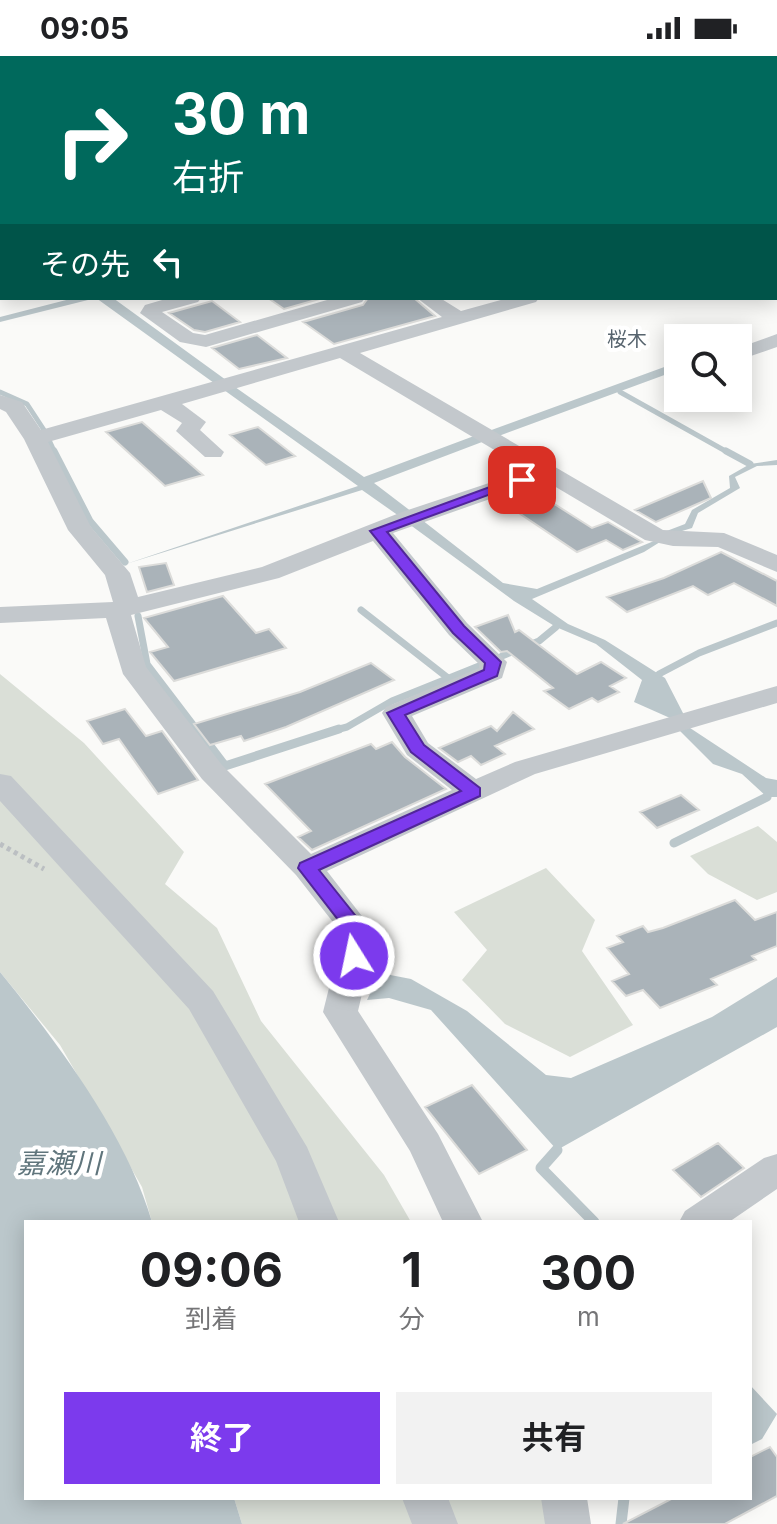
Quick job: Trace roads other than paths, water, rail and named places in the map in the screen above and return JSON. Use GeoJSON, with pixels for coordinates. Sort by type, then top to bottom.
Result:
{"type":"FeatureCollection","features":[{"type":"Feature","properties":{"kind":"street"},"geometry":{"type":"LineString","coordinates":[[184,300],[152,309],[150,313],[187,338],[206,341],[348,300]]}},
{"type":"Feature","properties":{"kind":"street"},"geometry":{"type":"LineString","coordinates":[[430,300],[458,318]]}},
{"type":"Feature","properties":{"kind":"street"},"geometry":{"type":"LineString","coordinates":[[35,439],[522,300]]}},
{"type":"Feature","properties":{"kind":"street"},"geometry":{"type":"LineString","coordinates":[[262,326],[317,357]]}},
{"type":"Feature","properties":{"kind":"street"},"geometry":{"type":"LineString","coordinates":[[752,349],[777,340]]}},
{"type":"Feature","properties":{"kind":"street"},"geometry":{"type":"LineString","coordinates":[[341,350],[654,535],[673,541],[705,538],[730,542],[777,564]]}},
{"type":"Feature","properties":{"kind":"street"},"geometry":{"type":"LineString","coordinates":[[0,402],[14,407],[35,439],[80,530],[117,573],[133,668],[212,772],[307,868],[352,924],[354,956],[340,1012],[425,1144],[462,1220]]}},
{"type":"Feature","properties":{"kind":"street"},"geometry":{"type":"LineString","coordinates":[[164,402],[195,422],[187,431],[213,452]]}},
{"type":"Feature","properties":{"kind":"street"},"geometry":{"type":"LineString","coordinates":[[0,615],[123,609],[270,573],[545,472]]}},
{"type":"Feature","properties":{"kind":"street"},"geometry":{"type":"LineString","coordinates":[[378,531],[458,629],[493,662],[492,672],[396,713],[417,749],[474,792]]}},
{"type":"Feature","properties":{"kind":"street"},"geometry":{"type":"LineString","coordinates":[[307,868],[525,768],[777,694]]}},
{"type":"Feature","properties":{"kind":"street"},"geometry":{"type":"LineString","coordinates":[[0,783],[201,1000],[294,1158],[318,1220]]}},
{"type":"Feature","properties":{"kind":"street"},"geometry":{"type":"LineString","coordinates":[[702,1220],[777,1169]]}},
{"type":"Feature","properties":{"kind":"street"},"geometry":{"type":"LineString","coordinates":[[426,1500],[435,1524]]}},
{"type":"Feature","properties":{"kind":"street"},"geometry":{"type":"LineString","coordinates":[[564,1500],[568,1524]]}},
{"type":"Feature","properties":{"kind":"water"},"geometry":{"type":"Polygon","coordinates":[[[66,300],[88,300],[0,322],[0,317],[66,300]]]}},
{"type":"Feature","properties":{"kind":"water"},"geometry":{"type":"Polygon","coordinates":[[[99,300],[116,300],[226,380],[214,383],[99,300]]]}},
{"type":"Feature","properties":{"kind":"water"},"geometry":{"type":"Polygon","coordinates":[[[664,367],[664,375],[496,437],[486,432],[664,367]]]}},
{"type":"Feature","properties":{"kind":"water"},"geometry":{"type":"Polygon","coordinates":[[[235,387],[364,477],[474,436],[482,442],[374,483],[412,512],[399,516],[362,490],[126,564],[358,486],[224,390],[235,387]]]}},
{"type":"Feature","properties":{"kind":"water"},"geometry":{"type":"Polygon","coordinates":[[[777,460],[777,465],[757,466],[735,477],[740,488],[698,513],[692,528],[672,534],[664,532],[685,524],[692,510],[730,488],[729,476],[750,464],[777,460]]]}},
{"type":"Feature","properties":{"kind":"water"},"geometry":{"type":"Polygon","coordinates":[[[422,520],[503,583],[537,589],[654,541],[660,542],[644,552],[532,599],[568,624],[605,640],[665,678],[684,715],[670,718],[634,702],[642,680],[596,644],[556,627],[514,601],[409,524],[422,520]]]}},
{"type":"Feature","properties":{"kind":"water"},"geometry":{"type":"Polygon","coordinates":[[[687,726],[766,778],[777,780],[777,797],[767,797],[742,774],[713,764],[678,729],[687,726]]]}},
{"type":"Feature","properties":{"kind":"water","name":"嘉瀬川"},"geometry":{"type":"Polygon","coordinates":[[[0,972],[67,1059],[108,1123],[141,1189],[151,1220],[24,1220],[24,1500],[235,1500],[242,1524],[0,1524],[0,972]]]}},
{"type":"Feature","properties":{"kind":"water"},"geometry":{"type":"Polygon","coordinates":[[[380,973],[411,979],[467,1011],[546,1075],[571,1078],[712,1017],[777,977],[777,1027],[557,1150],[431,1010],[389,998],[367,1000],[380,973]]]}},
{"type":"Feature","properties":{"kind":"water"},"geometry":{"type":"Polygon","coordinates":[[[752,1387],[777,1414],[762,1439],[752,1444],[752,1387]]]}},
{"type":"Feature","properties":{"kind":"waterway"},"geometry":{"type":"LineString","coordinates":[[0,392],[27,404],[44,430]]}},
{"type":"Feature","properties":{"kind":"waterway"},"geometry":{"type":"LineString","coordinates":[[620,392],[729,453]]}},
{"type":"Feature","properties":{"kind":"waterway"},"geometry":{"type":"LineString","coordinates":[[49,440],[55,452]]}},
{"type":"Feature","properties":{"kind":"waterway"},"geometry":{"type":"LineString","coordinates":[[726,451],[750,464]]}},
{"type":"Feature","properties":{"kind":"waterway"},"geometry":{"type":"LineString","coordinates":[[55,452],[90,521],[125,562]]}},
{"type":"Feature","properties":{"kind":"waterway"},"geometry":{"type":"LineString","coordinates":[[361,610],[448,678]]}},
{"type":"Feature","properties":{"kind":"waterway"},"geometry":{"type":"LineString","coordinates":[[138,616],[147,664],[198,731]]}},
{"type":"Feature","properties":{"kind":"waterway"},"geometry":{"type":"LineString","coordinates":[[659,674],[699,653],[777,623]]}},
{"type":"Feature","properties":{"kind":"waterway"},"geometry":{"type":"LineString","coordinates":[[502,656],[539,641],[556,627]]}},
{"type":"Feature","properties":{"kind":"waterway"},"geometry":{"type":"LineString","coordinates":[[337,730],[392,701],[479,666]]}},
{"type":"Feature","properties":{"kind":"waterway"},"geometry":{"type":"LineString","coordinates":[[197,729],[225,766],[337,730]]}},
{"type":"Feature","properties":{"kind":"waterway"},"geometry":{"type":"LineString","coordinates":[[332,731],[337,730]]}},
{"type":"Feature","properties":{"kind":"waterway"},"geometry":{"type":"LineString","coordinates":[[674,843],[767,797]]}},
{"type":"Feature","properties":{"kind":"waterway"},"geometry":{"type":"LineString","coordinates":[[557,1150],[541,1168],[592,1220]]}},
{"type":"Feature","properties":{"kind":"waterway"},"geometry":{"type":"LineString","coordinates":[[621,1524],[624,1500]]}},
{"type":"Feature","properties":{"kind":"district","name":"桜木"},"geometry":{"type":"Point","coordinates":[627,339]}}]}
